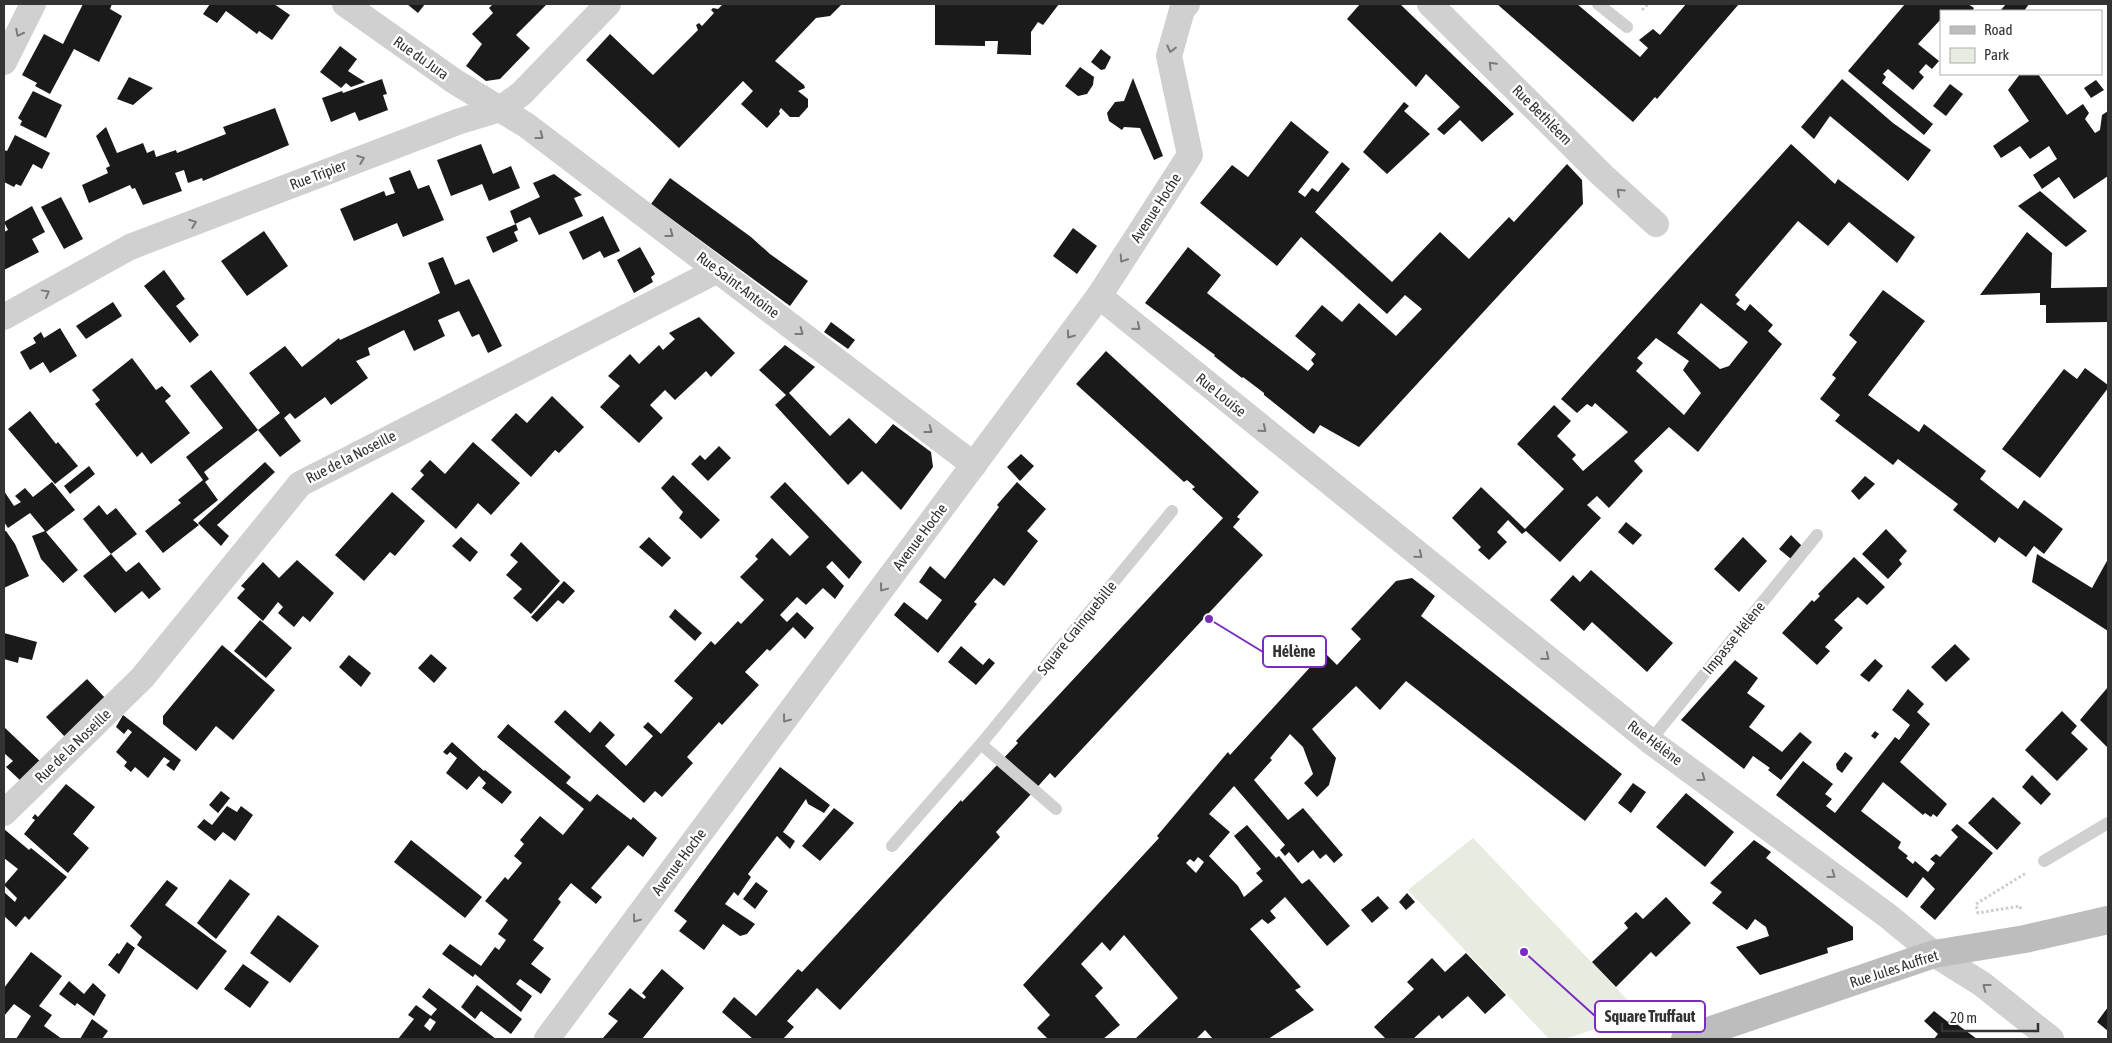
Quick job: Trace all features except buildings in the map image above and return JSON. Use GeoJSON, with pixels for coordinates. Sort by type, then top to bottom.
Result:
{"type":"FeatureCollection","features":[{"type":"Feature","properties":{"kind":"street"},"geometry":{"type":"LineString","coordinates":[[4,62],[33,4]]}},
{"type":"Feature","properties":{"kind":"street","name":"Rue du Jura"},"geometry":{"type":"LineString","coordinates":[[344,4],[454,82],[500,109]]}},
{"type":"Feature","properties":{"kind":"street","name":"Rue Tripier"},"geometry":{"type":"LineString","coordinates":[[4,317],[130,247],[460,120],[500,109],[521,94],[608,4]]}},
{"type":"Feature","properties":{"kind":"street","name":"Avenue Hoche"},"geometry":{"type":"LineString","coordinates":[[547,1039],[1099,296],[1190,155],[1169,56],[1182,10],[1187,4]]}},
{"type":"Feature","properties":{"kind":"street","name":"Rue Bethléem"},"geometry":{"type":"LineString","coordinates":[[1430,4],[1601,174],[1656,224]]}},
{"type":"Feature","properties":{"kind":"street","name":"Rue Saint-Antoine"},"geometry":{"type":"LineString","coordinates":[[500,109],[526,125],[974,465]]}},
{"type":"Feature","properties":{"kind":"street","name":"Rue de la Noseille"},"geometry":{"type":"LineString","coordinates":[[4,813],[142,678],[300,484],[718,270]]}},
{"type":"Feature","properties":{"kind":"street","name":"Rue Louise"},"geometry":{"type":"LineString","coordinates":[[1099,296],[1381,525]]}},
{"type":"Feature","properties":{"kind":"street","name":"Rue Hélène"},"geometry":{"type":"LineString","coordinates":[[1381,525],[1650,741],[1895,921],[1934,954],[1982,984],[2051,1039]]}},
{"type":"Feature","properties":{"kind":"street","name":"Rue Jules Auffret"},"geometry":{"type":"LineString","coordinates":[[1686,1039],[1934,954],[2025,939],[2108,920]]}},
{"type":"Feature","properties":{"kind":"lane"},"geometry":{"type":"LineString","coordinates":[[1598,4],[1627,28]]}},
{"type":"Feature","properties":{"kind":"lane","name":"Square Crainquebille"},"geometry":{"type":"LineString","coordinates":[[892,846],[981,744],[1172,511]]}},
{"type":"Feature","properties":{"kind":"lane","name":"Impasse Hélène"},"geometry":{"type":"LineString","coordinates":[[1650,741],[1817,535]]}},
{"type":"Feature","properties":{"kind":"lane"},"geometry":{"type":"LineString","coordinates":[[981,744],[1056,809]]}},
{"type":"Feature","properties":{"kind":"lane"},"geometry":{"type":"LineString","coordinates":[[2044,861],[2108,823]]}},
{"type":"Feature","properties":{"kind":"path"},"geometry":{"type":"LineString","coordinates":[[2025,939],[2020,906],[1978,913],[1976,904],[2044,861]]}},
{"type":"Feature","properties":{"kind":"green space"},"geometry":{"type":"Polygon","coordinates":[[[1473,838],[1641,1014],[1565,1039],[1549,1039],[1408,890],[1473,838]]]}},
{"type":"Feature","properties":{"kind":"place","name":"Hélène"},"geometry":{"type":"Point","coordinates":[1209,619]}},
{"type":"Feature","properties":{"kind":"place","name":"Square Truffaut"},"geometry":{"type":"Point","coordinates":[1524,952]}}]}
